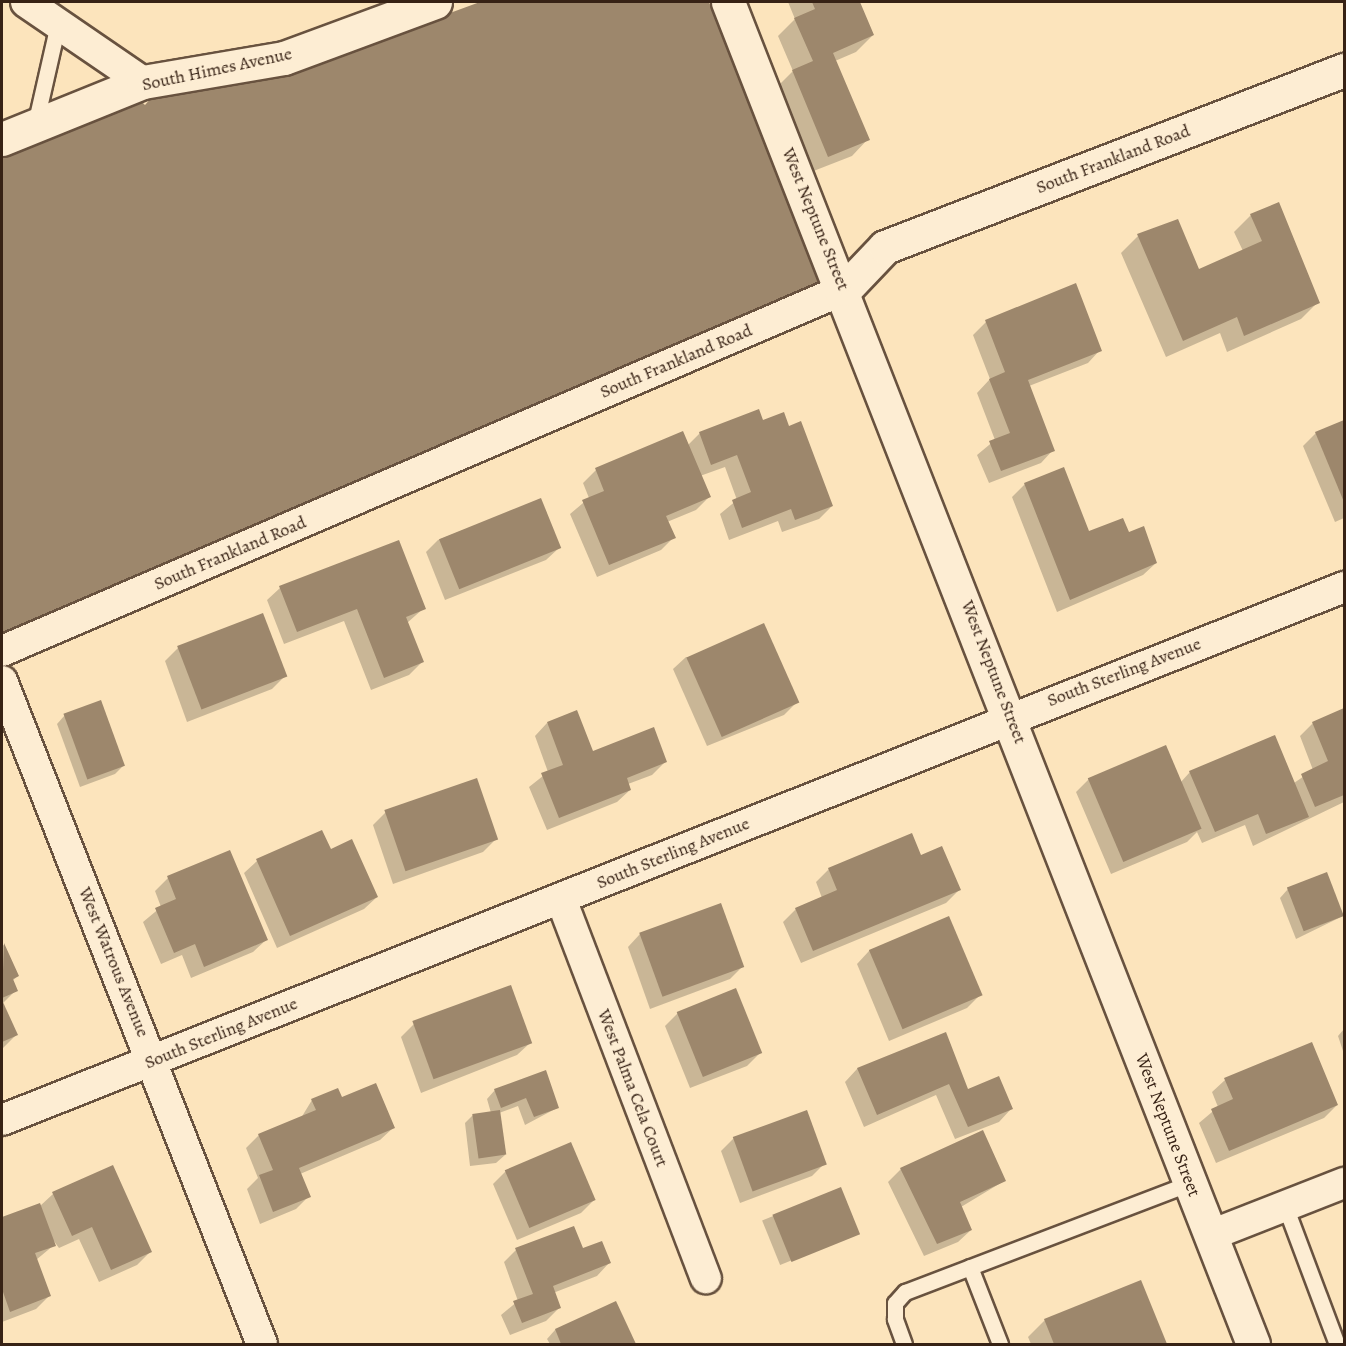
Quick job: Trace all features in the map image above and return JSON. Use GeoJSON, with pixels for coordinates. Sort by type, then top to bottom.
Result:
{"type":"FeatureCollection","features":[{"type":"Feature","properties":{"kind":"street"},"geometry":{"type":"LineString","coordinates":[[26,2],[143,82]]}},
{"type":"Feature","properties":{"kind":"street","name":"South Himes Avenue"},"geometry":{"type":"LineString","coordinates":[[2,139],[143,82],[284,58],[435,2]]}},
{"type":"Feature","properties":{"kind":"street","name":"West Neptune Street"},"geometry":{"type":"LineString","coordinates":[[728,2],[845,289],[1253,1344]]}},
{"type":"Feature","properties":{"kind":"street","name":"South Frankland Road"},"geometry":{"type":"LineString","coordinates":[[2,651],[845,289],[885,247],[1344,70]]}},
{"type":"Feature","properties":{"kind":"street","name":"South Sterling Avenue"},"geometry":{"type":"LineString","coordinates":[[2,1120],[561,898],[1011,715],[1344,587]]}},
{"type":"Feature","properties":{"kind":"street","name":"West Watrous Avenue"},"geometry":{"type":"LineString","coordinates":[[2,681],[153,1060],[262,1344]]}},
{"type":"Feature","properties":{"kind":"street","name":"West Palma Cela Court"},"geometry":{"type":"LineString","coordinates":[[561,898],[706,1278]]}},
{"type":"Feature","properties":{"kind":"street"},"geometry":{"type":"LineString","coordinates":[[1211,1235],[1344,1183]]}},
{"type":"Feature","properties":{"kind":"lane"},"geometry":{"type":"LineString","coordinates":[[36,125],[58,24]]}},
{"type":"Feature","properties":{"kind":"lane"},"geometry":{"type":"LineString","coordinates":[[904,1344],[894,1319],[895,1303],[905,1292],[1191,1183]]}},
{"type":"Feature","properties":{"kind":"lane"},"geometry":{"type":"LineString","coordinates":[[1285,1206],[1337,1344]]}},
{"type":"Feature","properties":{"kind":"lane"},"geometry":{"type":"LineString","coordinates":[[970,1267],[1000,1344]]}},
{"type":"Feature","properties":{"kind":"building"},"geometry":{"type":"Polygon","coordinates":[[[480,2],[709,2],[822,282],[2,634],[2,156],[140,100],[145,105],[152,97],[289,72],[480,2]]]}},
{"type":"Feature","properties":{"kind":"building"},"geometry":{"type":"Polygon","coordinates":[[[812,2],[860,2],[874,35],[833,53],[870,140],[828,157],[792,70],[813,61],[794,18],[815,9],[812,2]]]}},
{"type":"Feature","properties":{"kind":"building"},"geometry":{"type":"Polygon","coordinates":[[[1279,202],[1320,303],[1244,336],[1237,317],[1183,341],[1137,234],[1178,219],[1199,269],[1262,241],[1250,214],[1279,202]]]}},
{"type":"Feature","properties":{"kind":"building"},"geometry":{"type":"Polygon","coordinates":[[[1076,283],[1102,351],[1028,380],[1055,451],[1001,471],[989,441],[1010,433],[989,379],[1005,372],[985,320],[1076,283]]]}},
{"type":"Feature","properties":{"kind":"building"},"geometry":{"type":"Polygon","coordinates":[[[759,409],[763,420],[784,412],[789,426],[801,421],[833,506],[795,520],[791,509],[742,528],[732,500],[751,492],[737,455],[711,465],[699,432],[759,409]]]}},
{"type":"Feature","properties":{"kind":"building"},"geometry":{"type":"Polygon","coordinates":[[[1344,420],[1344,502],[1315,432],[1344,420]]]}},
{"type":"Feature","properties":{"kind":"building"},"geometry":{"type":"Polygon","coordinates":[[[683,431],[711,497],[666,516],[676,538],[609,565],[582,500],[604,491],[595,468],[683,431]]]}},
{"type":"Feature","properties":{"kind":"building"},"geometry":{"type":"Polygon","coordinates":[[[1064,467],[1089,531],[1123,518],[1129,532],[1144,526],[1157,563],[1070,600],[1024,483],[1064,467]]]}},
{"type":"Feature","properties":{"kind":"building"},"geometry":{"type":"Polygon","coordinates":[[[541,498],[561,548],[459,589],[439,539],[541,498]]]}},
{"type":"Feature","properties":{"kind":"building"},"geometry":{"type":"Polygon","coordinates":[[[399,540],[426,609],[406,617],[424,662],[384,678],[357,609],[297,632],[279,586],[399,540]]]}},
{"type":"Feature","properties":{"kind":"building"},"geometry":{"type":"Polygon","coordinates":[[[263,613],[287,676],[201,709],[177,646],[263,613]]]}},
{"type":"Feature","properties":{"kind":"building"},"geometry":{"type":"Polygon","coordinates":[[[764,623],[799,702],[722,737],[686,658],[764,623]]]}},
{"type":"Feature","properties":{"kind":"building"},"geometry":{"type":"Polygon","coordinates":[[[101,700],[125,766],[87,779],[63,714],[101,700]]]}},
{"type":"Feature","properties":{"kind":"building"},"geometry":{"type":"Polygon","coordinates":[[[1344,708],[1344,795],[1315,807],[1301,774],[1328,761],[1312,722],[1344,708]]]}},
{"type":"Feature","properties":{"kind":"building"},"geometry":{"type":"Polygon","coordinates":[[[577,710],[593,751],[654,727],[667,762],[627,778],[631,790],[559,818],[541,773],[563,765],[547,722],[577,710]]]}},
{"type":"Feature","properties":{"kind":"building"},"geometry":{"type":"Polygon","coordinates":[[[1275,735],[1309,817],[1266,834],[1258,814],[1215,832],[1189,771],[1275,735]]]}},
{"type":"Feature","properties":{"kind":"building"},"geometry":{"type":"Polygon","coordinates":[[[1166,745],[1202,829],[1123,862],[1088,778],[1166,745]]]}},
{"type":"Feature","properties":{"kind":"building"},"geometry":{"type":"Polygon","coordinates":[[[477,778],[498,839],[406,871],[384,810],[477,778]]]}},
{"type":"Feature","properties":{"kind":"building"},"geometry":{"type":"Polygon","coordinates":[[[322,830],[331,849],[352,839],[378,897],[290,936],[256,859],[322,830]]]}},
{"type":"Feature","properties":{"kind":"building"},"geometry":{"type":"Polygon","coordinates":[[[912,833],[921,855],[942,846],[961,890],[813,951],[795,908],[837,890],[828,868],[912,833]]]}},
{"type":"Feature","properties":{"kind":"building"},"geometry":{"type":"Polygon","coordinates":[[[230,850],[268,940],[204,967],[195,944],[174,953],[155,908],[176,899],[167,876],[230,850]]]}},
{"type":"Feature","properties":{"kind":"building"},"geometry":{"type":"Polygon","coordinates":[[[1327,872],[1344,916],[1304,931],[1287,887],[1327,872]]]}},
{"type":"Feature","properties":{"kind":"building"},"geometry":{"type":"Polygon","coordinates":[[[721,903],[744,967],[663,997],[639,933],[721,903]]]}},
{"type":"Feature","properties":{"kind":"building"},"geometry":{"type":"Polygon","coordinates":[[[949,916],[983,995],[903,1029],[869,950],[949,916]]]}},
{"type":"Feature","properties":{"kind":"building"},"geometry":{"type":"Polygon","coordinates":[[[4,943],[19,976],[13,979],[18,991],[2,998],[4,943]]]}},
{"type":"Feature","properties":{"kind":"building"},"geometry":{"type":"Polygon","coordinates":[[[511,985],[532,1043],[434,1079],[412,1021],[511,985]]]}},
{"type":"Feature","properties":{"kind":"building"},"geometry":{"type":"Polygon","coordinates":[[[736,988],[762,1053],[703,1077],[677,1012],[736,988]]]}},
{"type":"Feature","properties":{"kind":"building"},"geometry":{"type":"Polygon","coordinates":[[[2,1000],[18,1035],[2,1042],[2,1000]]]}},
{"type":"Feature","properties":{"kind":"building"},"geometry":{"type":"Polygon","coordinates":[[[946,1032],[968,1089],[999,1076],[1013,1109],[968,1127],[949,1084],[877,1115],[857,1068],[946,1032]]]}},
{"type":"Feature","properties":{"kind":"building"},"geometry":{"type":"Polygon","coordinates":[[[1312,1042],[1338,1105],[1229,1151],[1211,1109],[1233,1099],[1224,1078],[1312,1042]]]}},
{"type":"Feature","properties":{"kind":"building"},"geometry":{"type":"Polygon","coordinates":[[[546,1070],[559,1108],[534,1117],[526,1098],[501,1108],[494,1089],[546,1070]]]}},
{"type":"Feature","properties":{"kind":"building"},"geometry":{"type":"Polygon","coordinates":[[[376,1083],[395,1128],[299,1168],[311,1197],[273,1212],[259,1175],[273,1170],[258,1134],[316,1110],[311,1099],[338,1088],[342,1097],[376,1083]]]}},
{"type":"Feature","properties":{"kind":"building"},"geometry":{"type":"Polygon","coordinates":[[[500,1110],[506,1155],[479,1158],[472,1114],[500,1110]]]}},
{"type":"Feature","properties":{"kind":"building"},"geometry":{"type":"Polygon","coordinates":[[[807,1110],[827,1165],[753,1192],[733,1137],[807,1110]]]}},
{"type":"Feature","properties":{"kind":"building"},"geometry":{"type":"Polygon","coordinates":[[[983,1130],[1006,1181],[960,1202],[972,1230],[937,1244],[900,1168],[983,1130]]]}},
{"type":"Feature","properties":{"kind":"building"},"geometry":{"type":"Polygon","coordinates":[[[571,1142],[596,1200],[529,1228],[505,1170],[571,1142]]]}},
{"type":"Feature","properties":{"kind":"building"},"geometry":{"type":"Polygon","coordinates":[[[113,1165],[152,1252],[111,1270],[92,1227],[72,1236],[52,1192],[113,1165]]]}},
{"type":"Feature","properties":{"kind":"building"},"geometry":{"type":"Polygon","coordinates":[[[841,1187],[860,1234],[791,1262],[772,1215],[841,1187]]]}},
{"type":"Feature","properties":{"kind":"building"},"geometry":{"type":"Polygon","coordinates":[[[40,1203],[56,1246],[35,1253],[51,1296],[10,1312],[2,1289],[2,1217],[40,1203]]]}},
{"type":"Feature","properties":{"kind":"building"},"geometry":{"type":"Polygon","coordinates":[[[574,1226],[583,1248],[602,1241],[611,1263],[553,1286],[561,1308],[522,1323],[513,1301],[533,1294],[515,1248],[574,1226]]]}},
{"type":"Feature","properties":{"kind":"building"},"geometry":{"type":"Polygon","coordinates":[[[1141,1280],[1167,1344],[1054,1344],[1044,1319],[1141,1280]]]}},
{"type":"Feature","properties":{"kind":"building"},"geometry":{"type":"Polygon","coordinates":[[[616,1301],[636,1344],[561,1344],[555,1329],[616,1301]]]}}]}
